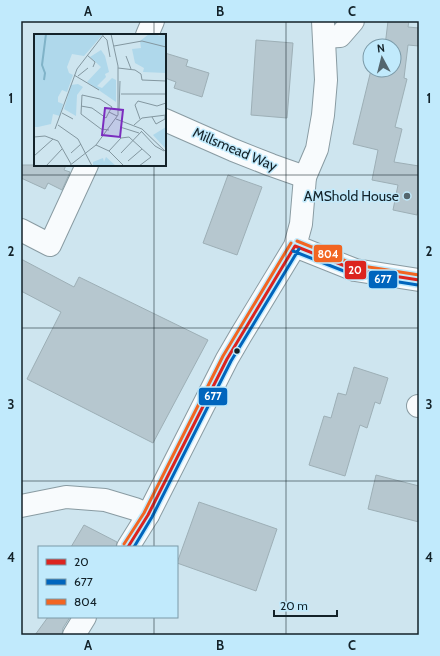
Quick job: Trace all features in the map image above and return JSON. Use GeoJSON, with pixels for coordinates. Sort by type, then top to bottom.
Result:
{"type":"FeatureCollection","features":[{"type":"Feature","properties":{"kind":"main road"},"geometry":{"type":"LineString","coordinates":[[147,34],[153,21]]}},
{"type":"Feature","properties":{"kind":"main road"},"geometry":{"type":"LineString","coordinates":[[129,546],[148,516],[240,335],[295,246],[301,224],[305,177],[317,149],[323,115],[326,80],[323,29],[340,36],[353,21]]}},
{"type":"Feature","properties":{"kind":"main road","name":"Millsmead Way"},"geometry":{"type":"LineString","coordinates":[[166,120],[271,166],[305,177]]}},
{"type":"Feature","properties":{"kind":"main road"},"geometry":{"type":"LineString","coordinates":[[21,230],[50,245],[87,166]]}},
{"type":"Feature","properties":{"kind":"main road"},"geometry":{"type":"LineString","coordinates":[[295,246],[355,270],[419,280]]}},
{"type":"Feature","properties":{"kind":"main road"},"geometry":{"type":"LineString","coordinates":[[21,506],[66,497],[106,500],[135,509],[148,516]]}},
{"type":"Feature","properties":{"kind":"main road"},"geometry":{"type":"LineString","coordinates":[[74,635],[84,618]]}},
{"type":"Feature","properties":{"kind":"building"},"geometry":{"type":"Polygon","coordinates":[[[388,21],[409,21],[408,27],[419,28],[419,46],[408,45],[404,78],[407,79],[395,127],[402,129],[394,162],[419,166],[419,206],[417,215],[393,210],[398,185],[372,180],[378,150],[353,144],[369,78],[402,78],[402,38],[386,38],[388,21]]]}},
{"type":"Feature","properties":{"kind":"building"},"geometry":{"type":"Polygon","coordinates":[[[256,40],[293,43],[287,118],[251,115],[256,40]]]}},
{"type":"Feature","properties":{"kind":"building"},"geometry":{"type":"Polygon","coordinates":[[[166,53],[188,60],[186,66],[209,73],[202,97],[174,88],[176,82],[166,78],[166,53]]]}},
{"type":"Feature","properties":{"kind":"building"},"geometry":{"type":"Polygon","coordinates":[[[21,165],[66,166],[64,170],[70,172],[62,190],[48,183],[45,189],[21,178],[21,165]]]}},
{"type":"Feature","properties":{"kind":"building"},"geometry":{"type":"Polygon","coordinates":[[[228,175],[262,187],[237,255],[203,243],[228,175]]]}},
{"type":"Feature","properties":{"kind":"building"},"geometry":{"type":"Polygon","coordinates":[[[21,259],[74,287],[79,277],[208,340],[153,443],[27,379],[61,312],[21,291],[21,259]]]}},
{"type":"Feature","properties":{"kind":"building"},"geometry":{"type":"Polygon","coordinates":[[[354,367],[388,378],[380,404],[375,402],[367,428],[360,425],[345,476],[309,465],[324,416],[331,418],[338,393],[346,395],[354,367]]]}},
{"type":"Feature","properties":{"kind":"building"},"geometry":{"type":"Polygon","coordinates":[[[376,475],[419,486],[419,522],[368,509],[376,475]]]}},
{"type":"Feature","properties":{"kind":"building"},"geometry":{"type":"Polygon","coordinates":[[[199,502],[277,529],[256,591],[178,563],[199,502]]]}},
{"type":"Feature","properties":{"kind":"building"},"geometry":{"type":"Polygon","coordinates":[[[84,525],[117,542],[116,546],[72,546],[84,525]]]}},
{"type":"Feature","properties":{"kind":"building"},"geometry":{"type":"Polygon","coordinates":[[[47,618],[69,618],[63,628],[62,635],[35,635],[47,618]]]}},
{"type":"Feature","properties":{"kind":"transit line","name":"804"},"geometry":{"type":"LineString","coordinates":[[297,241],[356,265],[419,275]]}},
{"type":"Feature","properties":{"kind":"transit line","name":"804"},"geometry":{"type":"LineString","coordinates":[[124,544],[144,513],[223,356],[291,243]]}},
{"type":"Feature","properties":{"kind":"transit line","name":"20"},"geometry":{"type":"LineString","coordinates":[[295,246],[355,270],[419,280]]}},
{"type":"Feature","properties":{"kind":"transit line","name":"20"},"geometry":{"type":"LineString","coordinates":[[129,546],[148,515],[227,359],[295,246]]}},
{"type":"Feature","properties":{"kind":"transit line","name":"677"},"geometry":{"type":"LineString","coordinates":[[135,546],[152,517],[231,361],[299,249]]}},
{"type":"Feature","properties":{"kind":"transit line","name":"677"},"geometry":{"type":"LineString","coordinates":[[293,251],[354,275],[418,285]]}},
{"type":"Feature","properties":{"kind":"place","name":"AMShold House"},"geometry":{"type":"Point","coordinates":[407,196]}}]}
